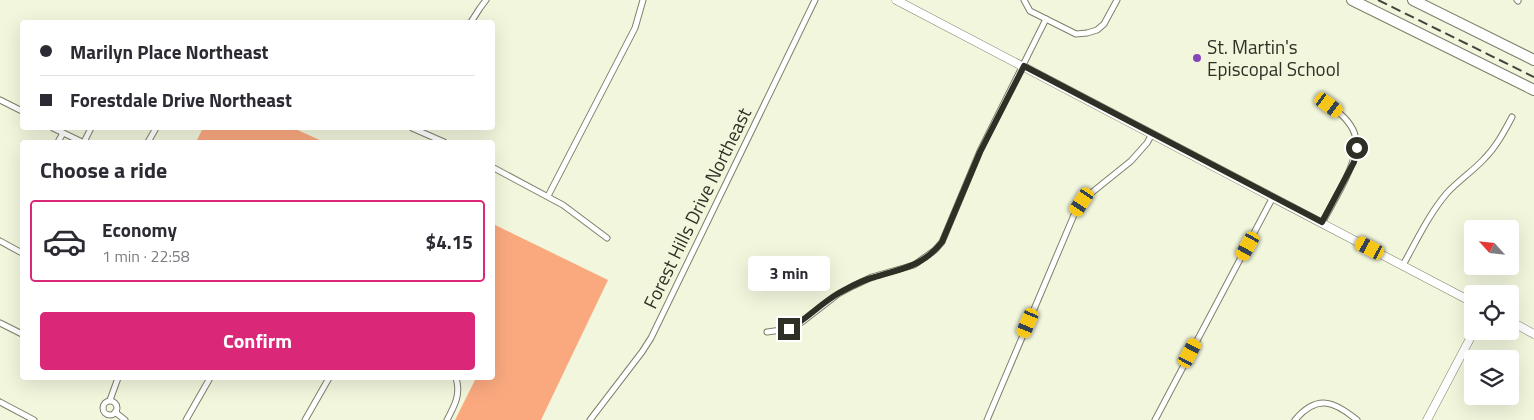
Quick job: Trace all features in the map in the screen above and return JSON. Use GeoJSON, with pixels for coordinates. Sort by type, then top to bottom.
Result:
{"type":"FeatureCollection","features":[{"type":"Feature","properties":{"kind":"highway"},"geometry":{"type":"LineString","coordinates":[[1352,0],[1534,90]]}},
{"type":"Feature","properties":{"kind":"highway"},"geometry":{"type":"LineString","coordinates":[[1413,0],[1534,60]]}},
{"type":"Feature","properties":{"kind":"street"},"geometry":{"type":"LineString","coordinates":[[472,20],[486,0]]}},
{"type":"Feature","properties":{"kind":"street"},"geometry":{"type":"LineString","coordinates":[[548,196],[635,28],[643,0]]}},
{"type":"Feature","properties":{"kind":"street","name":"Forest Hills Drive Northeast"},"geometry":{"type":"LineString","coordinates":[[590,420],[638,359],[651,338],[815,0]]}},
{"type":"Feature","properties":{"kind":"street"},"geometry":{"type":"LineString","coordinates":[[896,0],[1464,298]]}},
{"type":"Feature","properties":{"kind":"street"},"geometry":{"type":"LineString","coordinates":[[1024,0],[1030,11],[1076,34],[1088,34],[1098,30],[1104,24],[1117,0]]}},
{"type":"Feature","properties":{"kind":"street"},"geometry":{"type":"LineString","coordinates":[[767,332],[789,329],[802,322],[838,294],[872,277],[914,265],[935,250],[942,242],[980,152],[1046,19]]}},
{"type":"Feature","properties":{"kind":"street"},"geometry":{"type":"LineString","coordinates":[[0,100],[20,111]]}},
{"type":"Feature","properties":{"kind":"street"},"geometry":{"type":"LineString","coordinates":[[1322,222],[1354,162],[1357,148],[1355,134],[1351,125],[1341,113],[1329,105]]}},
{"type":"Feature","properties":{"kind":"street"},"geometry":{"type":"LineString","coordinates":[[1403,265],[1428,219],[1441,200],[1497,144],[1512,117]]}},
{"type":"Feature","properties":{"kind":"street"},"geometry":{"type":"LineString","coordinates":[[57,130],[79,140]]}},
{"type":"Feature","properties":{"kind":"street"},"geometry":{"type":"LineString","coordinates":[[417,130],[440,140]]}},
{"type":"Feature","properties":{"kind":"street"},"geometry":{"type":"LineString","coordinates":[[59,140],[63,133]]}},
{"type":"Feature","properties":{"kind":"street"},"geometry":{"type":"LineString","coordinates":[[987,420],[1074,215],[1090,194],[1131,161],[1147,143],[1152,134]]}},
{"type":"Feature","properties":{"kind":"street"},"geometry":{"type":"LineString","coordinates":[[495,169],[548,196],[578,215],[607,238]]}},
{"type":"Feature","properties":{"kind":"street"},"geometry":{"type":"LineString","coordinates":[[1155,420],[1273,197]]}},
{"type":"Feature","properties":{"kind":"street"},"geometry":{"type":"LineString","coordinates":[[0,241],[20,252]]}},
{"type":"Feature","properties":{"kind":"street"},"geometry":{"type":"LineString","coordinates":[[0,323],[20,333]]}},
{"type":"Feature","properties":{"kind":"street"},"geometry":{"type":"LineString","coordinates":[[1519,326],[1534,334]]}},
{"type":"Feature","properties":{"kind":"street"},"geometry":{"type":"LineString","coordinates":[[1427,420],[1469,340]]}},
{"type":"Feature","properties":{"kind":"street"},"geometry":{"type":"LineString","coordinates":[[115,412],[108,415],[102,409],[105,402],[110,400],[117,380]]}},
{"type":"Feature","properties":{"kind":"street"},"geometry":{"type":"LineString","coordinates":[[186,420],[209,380]]}},
{"type":"Feature","properties":{"kind":"street"},"geometry":{"type":"LineString","coordinates":[[305,420],[328,380]]}},
{"type":"Feature","properties":{"kind":"street"},"geometry":{"type":"LineString","coordinates":[[447,420],[456,403],[458,394],[457,380]]}},
{"type":"Feature","properties":{"kind":"street"},"geometry":{"type":"LineString","coordinates":[[110,400],[116,404],[115,412]]}},
{"type":"Feature","properties":{"kind":"street"},"geometry":{"type":"LineString","coordinates":[[0,402],[34,420]]}},
{"type":"Feature","properties":{"kind":"street"},"geometry":{"type":"LineString","coordinates":[[1295,420],[1306,408],[1323,403],[1339,406],[1357,420]]}},
{"type":"Feature","properties":{"kind":"street"},"geometry":{"type":"LineString","coordinates":[[115,412],[125,420]]}},
{"type":"Feature","properties":{"kind":"shaded area"},"geometry":{"type":"Polygon","coordinates":[[[202,130],[297,130],[320,140],[197,140],[202,130]]]}},
{"type":"Feature","properties":{"kind":"shaded area"},"geometry":{"type":"Polygon","coordinates":[[[495,225],[608,280],[541,420],[455,420],[475,380],[495,380],[495,225]]]}},
{"type":"Feature","properties":{"kind":"railway"},"geometry":{"type":"LineString","coordinates":[[1378,0],[1534,77]]}},
{"type":"Feature","properties":{"kind":"place","name":"St. Martin's Episcopal School"},"geometry":{"type":"Point","coordinates":[1197,58]}},
{"type":"Feature","properties":{"kind":"route"},"geometry":{"type":"LineString","coordinates":[[789,329],[802,322],[838,294],[872,277],[914,265],[935,250],[942,242],[980,152],[1024,66],[1322,222],[1354,162],[1357,148]]}}]}
